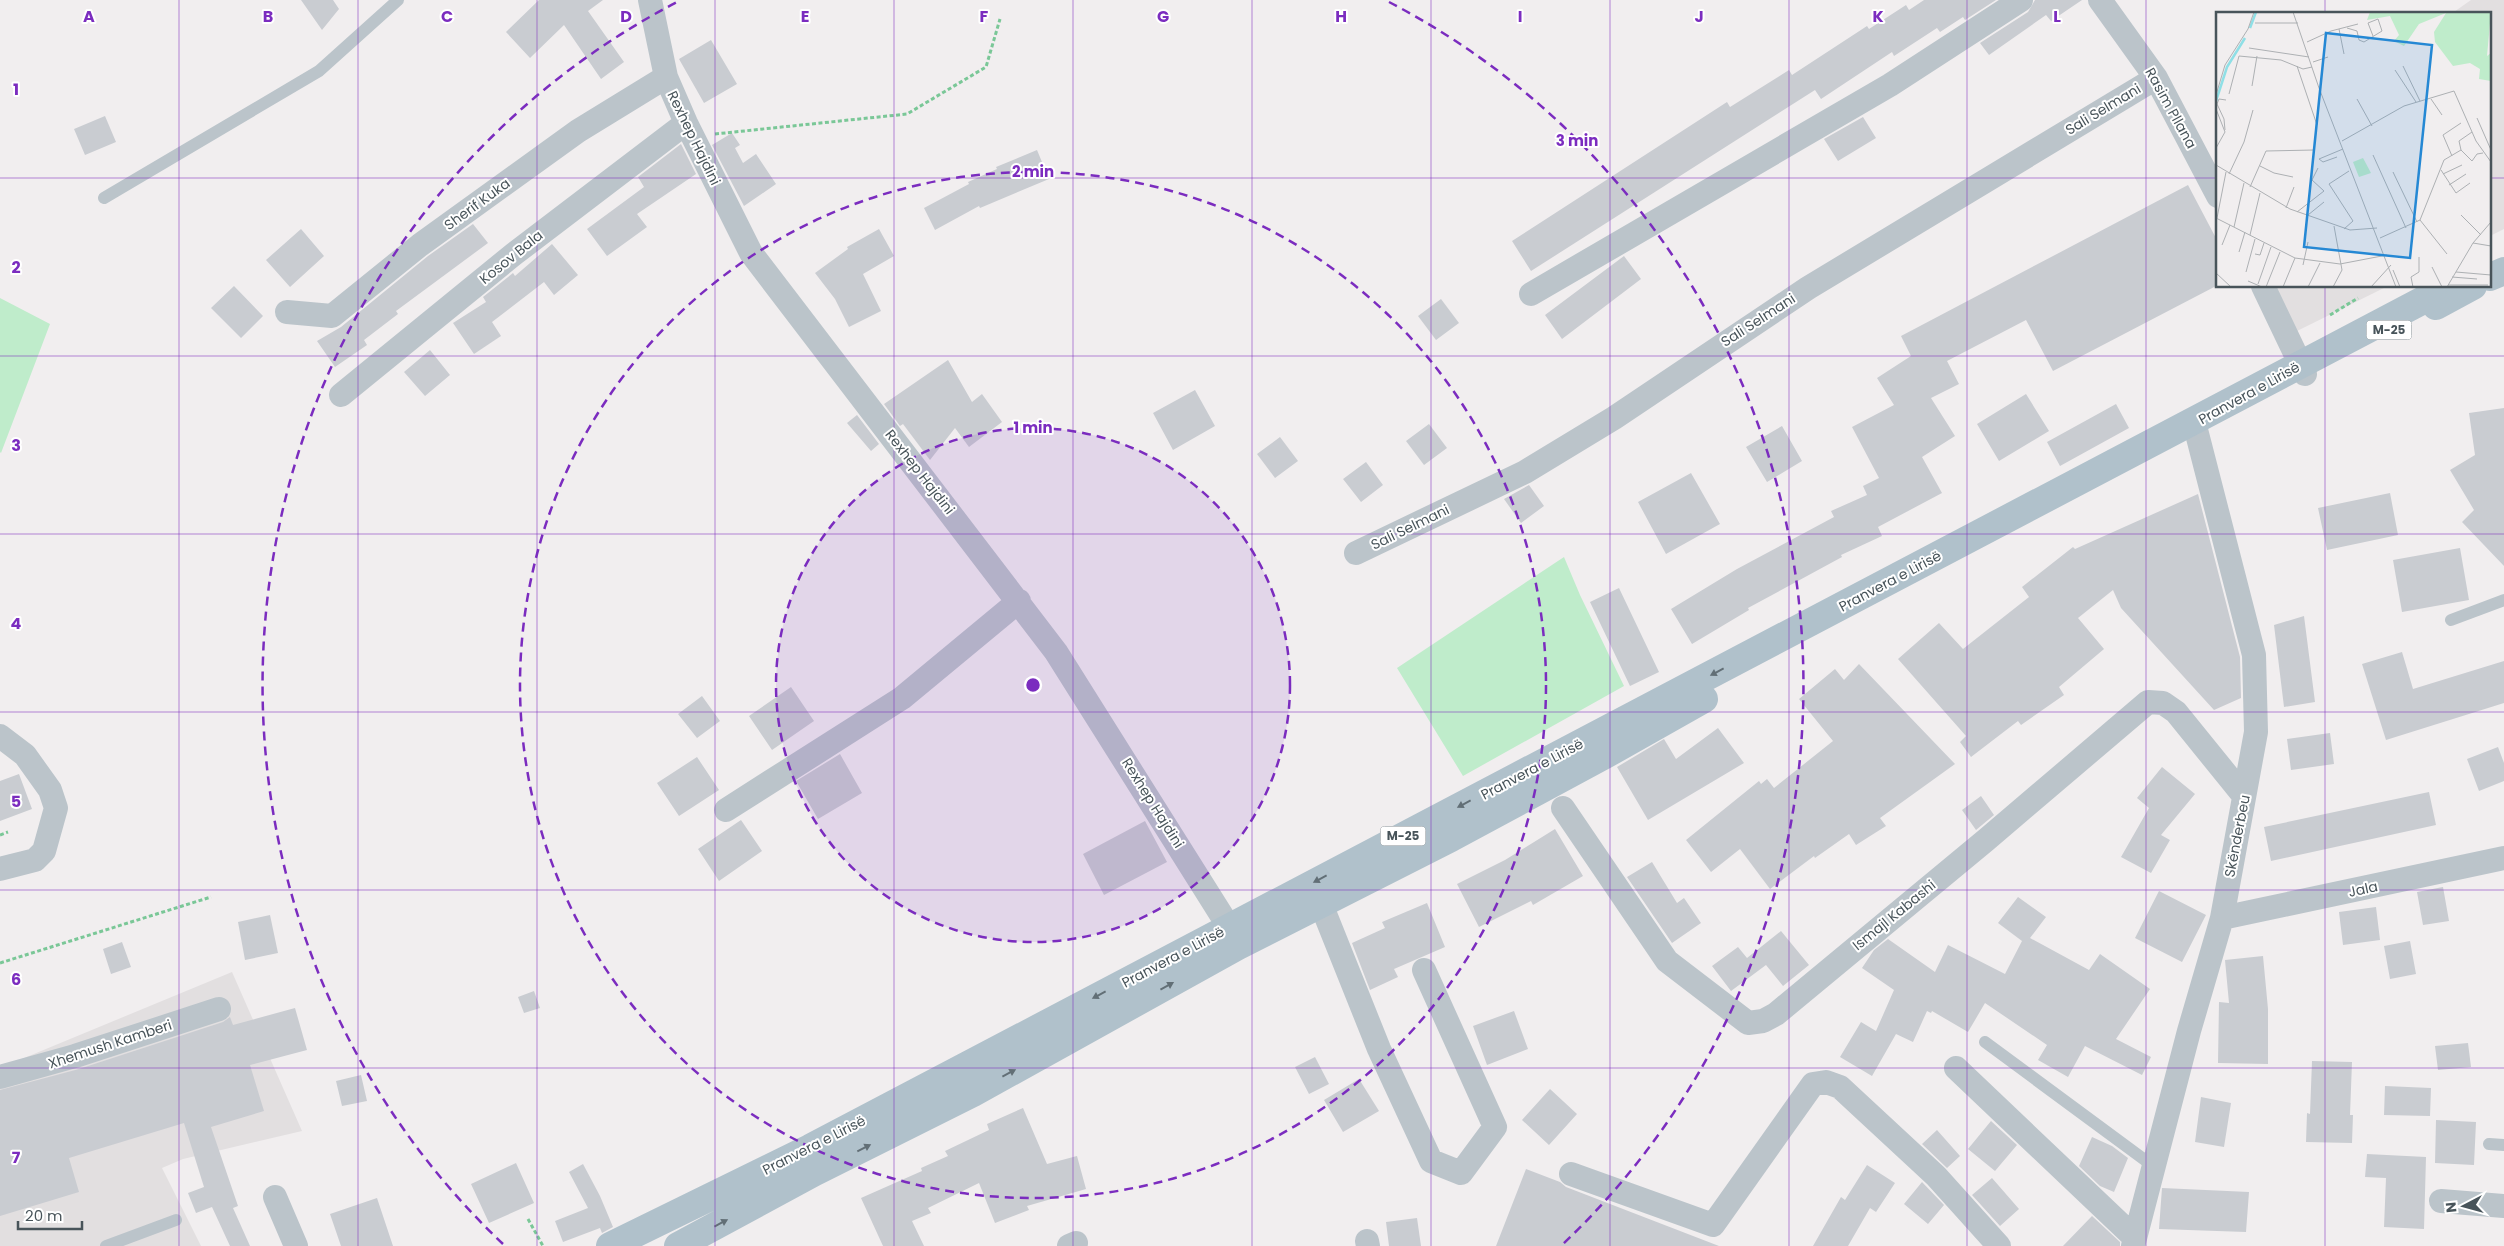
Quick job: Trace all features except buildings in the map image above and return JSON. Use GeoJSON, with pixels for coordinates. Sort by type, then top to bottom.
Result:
{"type":"FeatureCollection","features":[{"type":"Feature","properties":{"kind":"main road","name":"Pranvera e Lirisë"},"geometry":{"type":"LineString","coordinates":[[610,1246],[810,1148],[1229,927],[2196,428],[2446,288]]}},
{"type":"Feature","properties":{"kind":"main road","name":"Pranvera e Lirisë"},"geometry":{"type":"LineString","coordinates":[[2302,369],[2469,288]]}},
{"type":"Feature","properties":{"kind":"main road","name":"Pranvera e Lirisë"},"geometry":{"type":"LineString","coordinates":[[678,1246],[815,1172],[973,1093],[1238,946],[1588,764],[1719,691],[2150,461],[2196,428]]}},
{"type":"Feature","properties":{"kind":"street","name":"Rexhep Hajdini"},"geometry":{"type":"LineString","coordinates":[[650,0],[666,77],[689,130],[751,252],[1019,601],[1056,652],[1229,927]]}},
{"type":"Feature","properties":{"kind":"street"},"geometry":{"type":"LineString","coordinates":[[1531,294],[1890,85],[2021,0]]}},
{"type":"Feature","properties":{"kind":"street","name":"Rasim Pllana"},"geometry":{"type":"LineString","coordinates":[[2100,0],[2156,78],[2216,192]]}},
{"type":"Feature","properties":{"kind":"street","name":"Sherif Kuka"},"geometry":{"type":"LineString","coordinates":[[287,312],[332,316],[420,245],[570,137],[666,77]]}},
{"type":"Feature","properties":{"kind":"street","name":"Sali Selmani"},"geometry":{"type":"LineString","coordinates":[[1356,553],[1525,472],[1614,418],[1808,288],[2156,78]]}},
{"type":"Feature","properties":{"kind":"street","name":"Kosov Bala"},"geometry":{"type":"LineString","coordinates":[[341,395],[514,254],[689,130]]}},
{"type":"Feature","properties":{"kind":"street"},"geometry":{"type":"LineString","coordinates":[[2264,288],[2302,369]]}},
{"type":"Feature","properties":{"kind":"street","name":"Skënderbeu"},"geometry":{"type":"LineString","coordinates":[[2134,1242],[2189,1031],[2222,918],[2256,732],[2254,655],[2196,428]]}},
{"type":"Feature","properties":{"kind":"street"},"geometry":{"type":"LineString","coordinates":[[726,810],[902,698],[1019,601]]}},
{"type":"Feature","properties":{"kind":"street","name":"Ismajl Kabashi"},"geometry":{"type":"LineString","coordinates":[[1563,808],[1667,960],[1748,1023],[1763,1021],[1776,1014],[1986,840],[2148,702],[2162,703],[2176,712],[2244,796]]}},
{"type":"Feature","properties":{"kind":"street"},"geometry":{"type":"LineString","coordinates":[[0,736],[25,755],[50,790],[56,808],[44,851],[35,860],[0,869]]}},
{"type":"Feature","properties":{"kind":"street","name":"Jala"},"geometry":{"type":"LineString","coordinates":[[2222,918],[2504,858]]}},
{"type":"Feature","properties":{"kind":"street"},"geometry":{"type":"LineString","coordinates":[[1321,904],[1379,1049],[1431,1161],[1461,1173],[1495,1128],[1424,970]]}},
{"type":"Feature","properties":{"kind":"street","name":"Xhemush Kamberi"},"geometry":{"type":"LineString","coordinates":[[0,1077],[75,1056],[219,1009]]}},
{"type":"Feature","properties":{"kind":"street"},"geometry":{"type":"LineString","coordinates":[[1956,1068],[2134,1242]]}},
{"type":"Feature","properties":{"kind":"street"},"geometry":{"type":"LineString","coordinates":[[1571,1174],[1713,1225],[1813,1084],[1826,1082],[1840,1087],[1936,1176],[1999,1246]]}},
{"type":"Feature","properties":{"kind":"street"},"geometry":{"type":"LineString","coordinates":[[275,1197],[296,1246]]}},
{"type":"Feature","properties":{"kind":"street"},"geometry":{"type":"LineString","coordinates":[[2441,1200],[2504,1206]]}},
{"type":"Feature","properties":{"kind":"lane"},"geometry":{"type":"LineString","coordinates":[[104,198],[319,71],[398,0]]}},
{"type":"Feature","properties":{"kind":"lane"},"geometry":{"type":"LineString","coordinates":[[2451,620],[2504,600]]}},
{"type":"Feature","properties":{"kind":"lane"},"geometry":{"type":"LineString","coordinates":[[1985,1042],[2154,1166]]}},
{"type":"Feature","properties":{"kind":"lane"},"geometry":{"type":"LineString","coordinates":[[2489,1144],[2504,1145]]}},
{"type":"Feature","properties":{"kind":"lane"},"geometry":{"type":"LineString","coordinates":[[106,1246],[176,1220]]}},
{"type":"Feature","properties":{"kind":"path"},"geometry":{"type":"LineString","coordinates":[[689,130],[907,114],[986,68],[1000,19]]}},
{"type":"Feature","properties":{"kind":"path"},"geometry":{"type":"LineString","coordinates":[[2330,315],[2358,298]]}},
{"type":"Feature","properties":{"kind":"path"},"geometry":{"type":"LineString","coordinates":[[0,834],[8,832]]}},
{"type":"Feature","properties":{"kind":"path"},"geometry":{"type":"LineString","coordinates":[[0,962],[211,897]]}},
{"type":"Feature","properties":{"kind":"path"},"geometry":{"type":"LineString","coordinates":[[528,1219],[543,1246]]}},
{"type":"Feature","properties":{"kind":"shaded area"},"geometry":{"type":"Polygon","coordinates":[[[2471,0],[2504,0],[2504,229],[2492,235],[2492,12],[2454,12],[2471,0]]]}},
{"type":"Feature","properties":{"kind":"shaded area"},"geometry":{"type":"Polygon","coordinates":[[[2276,288],[2384,288],[2297,331],[2276,288]]]}},
{"type":"Feature","properties":{"kind":"shaded area"},"geometry":{"type":"Polygon","coordinates":[[[232,972],[302,1131],[183,1159],[162,1168],[201,1246],[0,1246],[0,1068],[232,972]]]}},
{"type":"Feature","properties":{"kind":"green space"},"geometry":{"type":"Polygon","coordinates":[[[0,298],[50,324],[1,453],[0,452],[0,298]]]}},
{"type":"Feature","properties":{"kind":"green space"},"geometry":{"type":"Polygon","coordinates":[[[1564,557],[1580,595],[1624,686],[1463,776],[1397,668],[1564,557]]]}}]}
